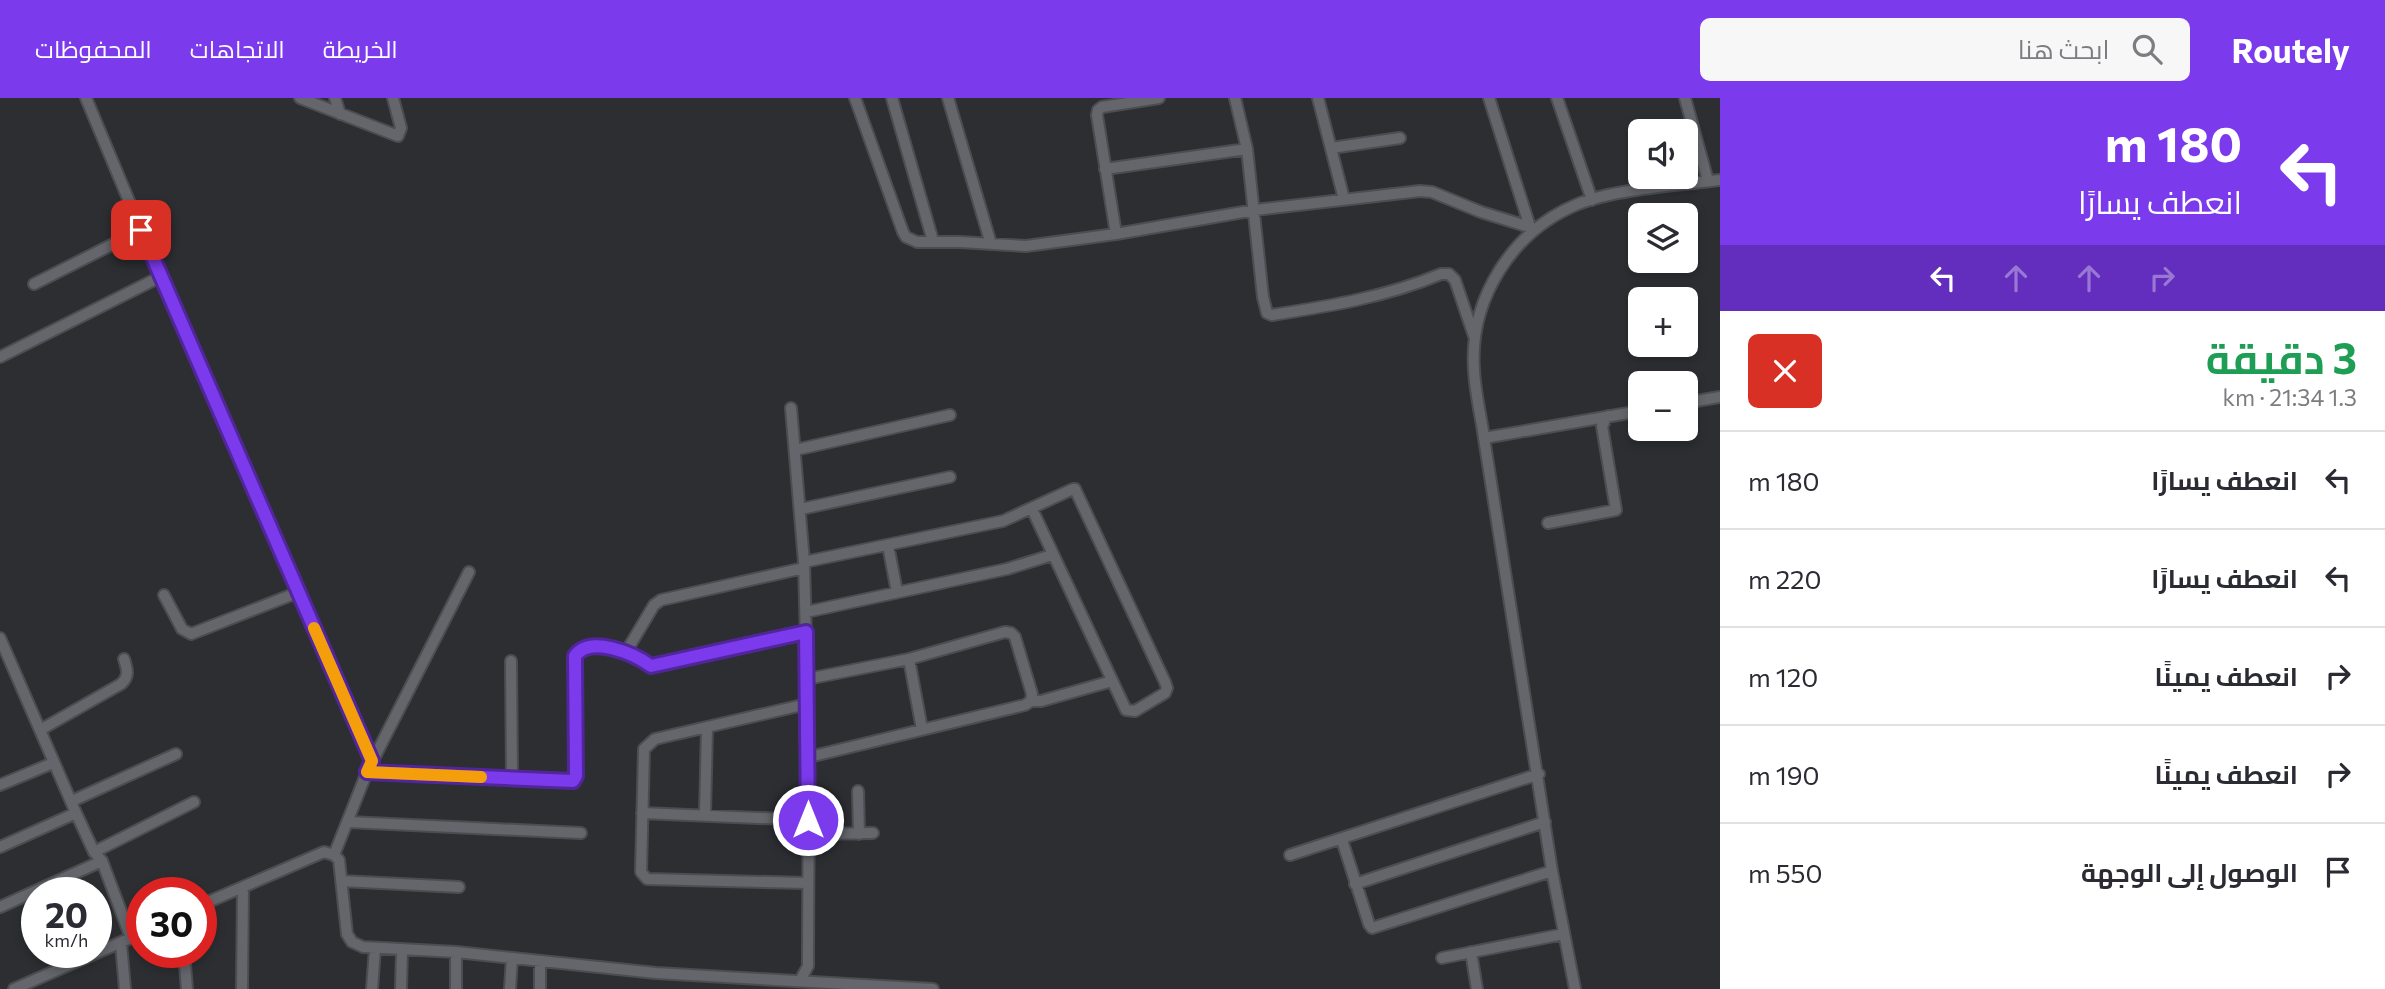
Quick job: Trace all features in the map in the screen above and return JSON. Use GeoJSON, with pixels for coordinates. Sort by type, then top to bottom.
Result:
{"type":"FeatureCollection","features":[{"type":"Feature","properties":{"kind":"street"},"geometry":{"type":"LineString","coordinates":[[86,98],[175,311],[372,761]]}},
{"type":"Feature","properties":{"kind":"street"},"geometry":{"type":"LineString","coordinates":[[300,98],[398,136],[401,128],[393,98]]}},
{"type":"Feature","properties":{"kind":"street"},"geometry":{"type":"LineString","coordinates":[[335,98],[340,114]]}},
{"type":"Feature","properties":{"kind":"street"},"geometry":{"type":"LineString","coordinates":[[855,98],[903,232],[906,237],[917,242],[1026,246],[1116,234],[1255,210],[1420,191],[1432,192],[1533,228]]}},
{"type":"Feature","properties":{"kind":"street"},"geometry":{"type":"LineString","coordinates":[[892,98],[933,241]]}},
{"type":"Feature","properties":{"kind":"street"},"geometry":{"type":"LineString","coordinates":[[948,98],[991,244]]}},
{"type":"Feature","properties":{"kind":"street"},"geometry":{"type":"LineString","coordinates":[[1116,234],[1098,110],[1102,107],[1160,98]]}},
{"type":"Feature","properties":{"kind":"street"},"geometry":{"type":"LineString","coordinates":[[1235,98],[1247,149],[1264,304],[1269,315],[1344,304],[1384,294],[1441,274],[1449,274],[1455,280],[1475,338]]}},
{"type":"Feature","properties":{"kind":"street"},"geometry":{"type":"LineString","coordinates":[[1318,98],[1344,199]]}},
{"type":"Feature","properties":{"kind":"street"},"geometry":{"type":"LineString","coordinates":[[1489,98],[1533,228]]}},
{"type":"Feature","properties":{"kind":"street"},"geometry":{"type":"LineString","coordinates":[[1558,98],[1592,200]]}},
{"type":"Feature","properties":{"kind":"street"},"geometry":{"type":"LineString","coordinates":[[1685,98],[1708,181]]}},
{"type":"Feature","properties":{"kind":"street"},"geometry":{"type":"LineString","coordinates":[[1331,148],[1401,138]]}},
{"type":"Feature","properties":{"kind":"street"},"geometry":{"type":"LineString","coordinates":[[1105,169],[1247,149]]}},
{"type":"Feature","properties":{"kind":"street"},"geometry":{"type":"LineString","coordinates":[[1572,989],[1484,438],[1474,369],[1475,338],[1484,301],[1498,271],[1533,228],[1592,200],[1645,189],[1720,180]]}},
{"type":"Feature","properties":{"kind":"street"},"geometry":{"type":"LineString","coordinates":[[34,284],[141,230]]}},
{"type":"Feature","properties":{"kind":"street"},"geometry":{"type":"LineString","coordinates":[[0,357],[162,276]]}},
{"type":"Feature","properties":{"kind":"street"},"geometry":{"type":"LineString","coordinates":[[1698,401],[1720,397]]}},
{"type":"Feature","properties":{"kind":"street"},"geometry":{"type":"LineString","coordinates":[[791,408],[804,565],[809,757],[808,966],[800,981]]}},
{"type":"Feature","properties":{"kind":"street"},"geometry":{"type":"LineString","coordinates":[[1484,438],[1628,413]]}},
{"type":"Feature","properties":{"kind":"street"},"geometry":{"type":"LineString","coordinates":[[795,450],[950,415]]}},
{"type":"Feature","properties":{"kind":"street"},"geometry":{"type":"LineString","coordinates":[[1548,523],[1616,510],[1602,426],[1608,416]]}},
{"type":"Feature","properties":{"kind":"street"},"geometry":{"type":"LineString","coordinates":[[801,509],[950,477]]}},
{"type":"Feature","properties":{"kind":"street"},"geometry":{"type":"LineString","coordinates":[[626,652],[654,605],[661,600],[888,545],[993,524],[1073,489],[1078,491],[1167,690],[1130,712],[1126,710],[1032,509]]}},
{"type":"Feature","properties":{"kind":"street"},"geometry":{"type":"LineString","coordinates":[[888,545],[897,593]]}},
{"type":"Feature","properties":{"kind":"street"},"geometry":{"type":"LineString","coordinates":[[806,612],[1007,569],[1052,555]]}},
{"type":"Feature","properties":{"kind":"street"},"geometry":{"type":"LineString","coordinates":[[334,855],[372,761],[469,572]]}},
{"type":"Feature","properties":{"kind":"street"},"geometry":{"type":"LineString","coordinates":[[164,595],[182,629],[191,634],[299,592]]}},
{"type":"Feature","properties":{"kind":"street"},"geometry":{"type":"LineString","coordinates":[[367,772],[573,781],[576,776],[575,656],[584,647],[626,652],[651,666],[806,632]]}},
{"type":"Feature","properties":{"kind":"street"},"geometry":{"type":"LineString","coordinates":[[807,679],[909,659],[1006,632],[1015,637],[1032,694],[1031,701]]}},
{"type":"Feature","properties":{"kind":"street"},"geometry":{"type":"LineString","coordinates":[[0,638],[126,926]]}},
{"type":"Feature","properties":{"kind":"street"},"geometry":{"type":"LineString","coordinates":[[40,730],[121,684],[128,674],[124,659]]}},
{"type":"Feature","properties":{"kind":"street"},"geometry":{"type":"LineString","coordinates":[[909,659],[922,729]]}},
{"type":"Feature","properties":{"kind":"street"},"geometry":{"type":"LineString","coordinates":[[512,661],[512,779]]}},
{"type":"Feature","properties":{"kind":"street"},"geometry":{"type":"LineString","coordinates":[[809,757],[1025,705],[1031,701],[1041,701],[1112,681]]}},
{"type":"Feature","properties":{"kind":"street"},"geometry":{"type":"LineString","coordinates":[[807,704],[655,739],[648,743],[644,749],[641,872],[647,879],[807,883]]}},
{"type":"Feature","properties":{"kind":"street"},"geometry":{"type":"LineString","coordinates":[[705,815],[708,728]]}},
{"type":"Feature","properties":{"kind":"street"},"geometry":{"type":"LineString","coordinates":[[72,801],[176,754]]}},
{"type":"Feature","properties":{"kind":"street"},"geometry":{"type":"LineString","coordinates":[[0,785],[54,763]]}},
{"type":"Feature","properties":{"kind":"street"},"geometry":{"type":"LineString","coordinates":[[1290,855],[1539,774]]}},
{"type":"Feature","properties":{"kind":"street"},"geometry":{"type":"LineString","coordinates":[[858,791],[859,834]]}},
{"type":"Feature","properties":{"kind":"street"},"geometry":{"type":"LineString","coordinates":[[0,907],[98,857],[194,802]]}},
{"type":"Feature","properties":{"kind":"street"},"geometry":{"type":"LineString","coordinates":[[0,847],[76,813]]}},
{"type":"Feature","properties":{"kind":"street"},"geometry":{"type":"LineString","coordinates":[[642,813],[808,820]]}},
{"type":"Feature","properties":{"kind":"street"},"geometry":{"type":"LineString","coordinates":[[349,822],[581,833]]}},
{"type":"Feature","properties":{"kind":"street"},"geometry":{"type":"LineString","coordinates":[[1355,884],[1545,822]]}},
{"type":"Feature","properties":{"kind":"street"},"geometry":{"type":"LineString","coordinates":[[808,834],[873,833]]}},
{"type":"Feature","properties":{"kind":"street"},"geometry":{"type":"LineString","coordinates":[[1342,840],[1369,924],[1374,928],[1552,871]]}},
{"type":"Feature","properties":{"kind":"street"},"geometry":{"type":"LineString","coordinates":[[217,898],[324,852],[334,855],[341,867],[347,934],[352,942],[363,947],[456,952],[757,984],[800,981],[933,989]]}},
{"type":"Feature","properties":{"kind":"street"},"geometry":{"type":"LineString","coordinates":[[342,881],[459,887]]}},
{"type":"Feature","properties":{"kind":"street"},"geometry":{"type":"LineString","coordinates":[[242,989],[243,887]]}},
{"type":"Feature","properties":{"kind":"street"},"geometry":{"type":"LineString","coordinates":[[1442,958],[1564,934]]}},
{"type":"Feature","properties":{"kind":"street"},"geometry":{"type":"LineString","coordinates":[[14,989],[45,983],[126,941]]}},
{"type":"Feature","properties":{"kind":"street"},"geometry":{"type":"LineString","coordinates":[[372,989],[375,948]]}},
{"type":"Feature","properties":{"kind":"street"},"geometry":{"type":"LineString","coordinates":[[401,989],[402,948]]}},
{"type":"Feature","properties":{"kind":"street"},"geometry":{"type":"LineString","coordinates":[[456,952],[456,989]]}},
{"type":"Feature","properties":{"kind":"street"},"geometry":{"type":"LineString","coordinates":[[1471,952],[1477,989]]}},
{"type":"Feature","properties":{"kind":"street"},"geometry":{"type":"LineString","coordinates":[[510,989],[512,958]]}},
{"type":"Feature","properties":{"kind":"street"},"geometry":{"type":"LineString","coordinates":[[540,961],[540,989]]}},
{"type":"Feature","properties":{"kind":"street"},"geometry":{"type":"LineString","coordinates":[[125,989],[127,968]]}},
{"type":"Feature","properties":{"kind":"street"},"geometry":{"type":"LineString","coordinates":[[185,968],[187,989]]}},
{"type":"Feature","properties":{"kind":"slow traffic"},"geometry":{"type":"LineString","coordinates":[[314,628],[372,761],[367,772],[481,777]]}},
{"type":"Feature","properties":{"kind":"route"},"geometry":{"type":"LineString","coordinates":[[141,230],[372,761],[367,772],[573,781],[576,776],[575,656],[579,650],[584,647],[608,648],[626,652],[651,666],[806,632],[808,820]]}}]}
